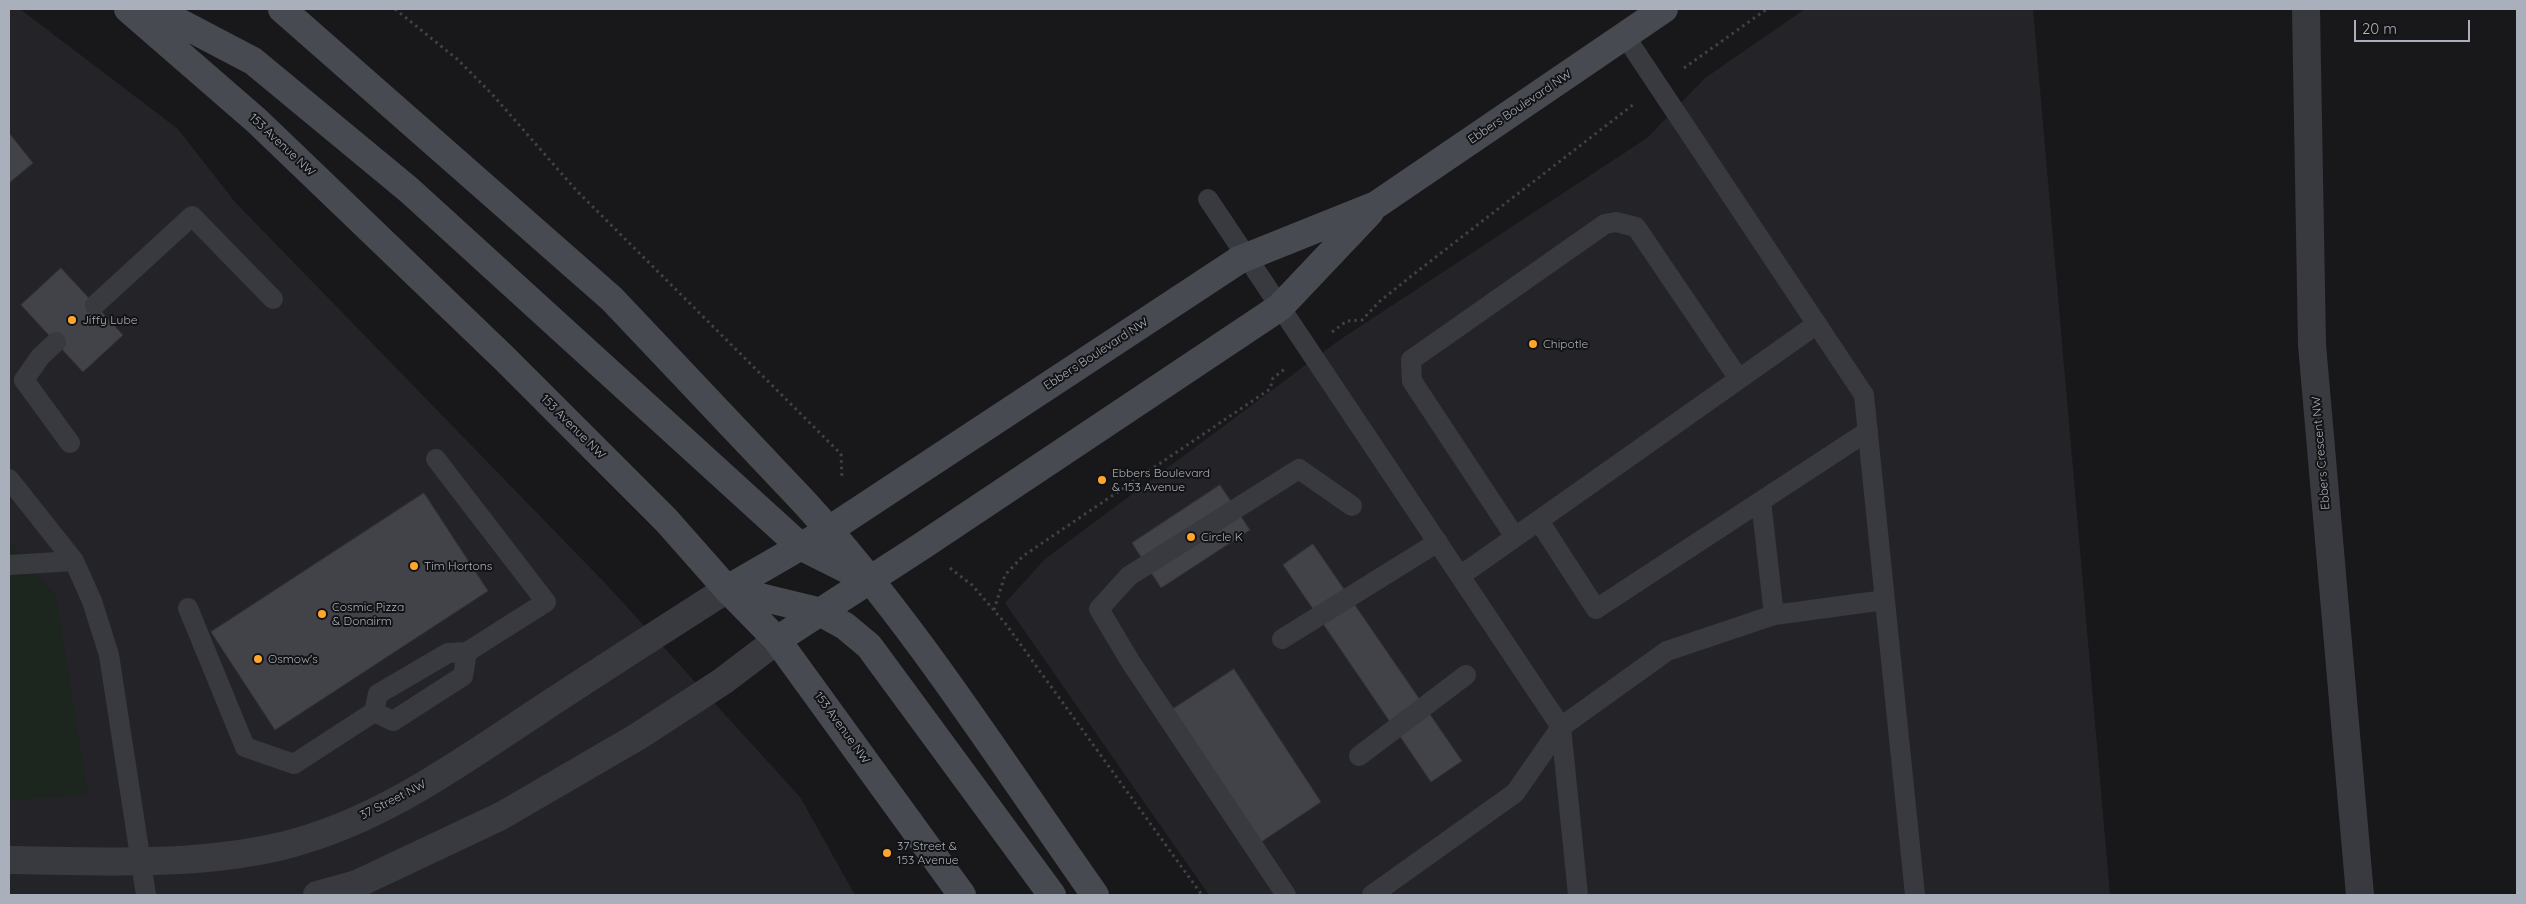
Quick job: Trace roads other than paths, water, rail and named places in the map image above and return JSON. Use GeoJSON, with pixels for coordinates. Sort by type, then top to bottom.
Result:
{"type":"FeatureCollection","features":[{"type":"Feature","properties":{"kind":"main road","name":"153 Avenue NW"},"geometry":{"type":"LineString","coordinates":[[128,9],[257,121],[506,358],[666,520],[727,589],[777,640],[962,895]]}},
{"type":"Feature","properties":{"kind":"main road"},"geometry":{"type":"LineString","coordinates":[[154,9],[252,61],[409,190],[800,546],[869,581]]}},
{"type":"Feature","properties":{"kind":"main road"},"geometry":{"type":"LineString","coordinates":[[282,9],[612,299],[829,530],[909,630],[1095,895]]}},
{"type":"Feature","properties":{"kind":"main road","name":"Ebbers Boulevard NW"},"geometry":{"type":"LineString","coordinates":[[727,589],[829,530],[1239,260],[1376,205],[1664,9]]}},
{"type":"Feature","properties":{"kind":"main road","name":"Ebbers Boulevard NW"},"geometry":{"type":"LineString","coordinates":[[777,640],[869,581],[1280,307],[1376,205]]}},
{"type":"Feature","properties":{"kind":"main road"},"geometry":{"type":"LineString","coordinates":[[727,589],[818,612],[845,626],[869,646],[1052,895]]}},
{"type":"Feature","properties":{"kind":"street","name":"Ebbers Crescent NW"},"geometry":{"type":"LineString","coordinates":[[2306,9],[2312,345],[2360,895]]}},
{"type":"Feature","properties":{"kind":"street","name":"37 Street NW"},"geometry":{"type":"LineString","coordinates":[[9,860],[142,862],[212,857],[282,846],[342,826],[395,802],[450,770],[727,589]]}},
{"type":"Feature","properties":{"kind":"street"},"geometry":{"type":"LineString","coordinates":[[317,895],[357,884],[501,816],[637,737],[724,681],[777,640]]}},
{"type":"Feature","properties":{"kind":"lane"},"geometry":{"type":"LineString","coordinates":[[1625,36],[1864,395],[1915,895]]}},
{"type":"Feature","properties":{"kind":"lane"},"geometry":{"type":"LineString","coordinates":[[1208,198],[1561,727],[1578,895]]}},
{"type":"Feature","properties":{"kind":"lane"},"geometry":{"type":"LineString","coordinates":[[95,305],[192,216],[273,300]]}},
{"type":"Feature","properties":{"kind":"lane"},"geometry":{"type":"LineString","coordinates":[[1515,537],[1412,381],[1411,360],[1605,224],[1616,222],[1636,227],[1739,379]]}},
{"type":"Feature","properties":{"kind":"lane"},"geometry":{"type":"LineString","coordinates":[[1460,576],[1817,324]]}},
{"type":"Feature","properties":{"kind":"lane"},"geometry":{"type":"LineString","coordinates":[[56,342],[40,357],[24,380],[70,443]]}},
{"type":"Feature","properties":{"kind":"lane"},"geometry":{"type":"LineString","coordinates":[[1539,521],[1596,609],[1868,431]]}},
{"type":"Feature","properties":{"kind":"lane"},"geometry":{"type":"LineString","coordinates":[[188,608],[246,747],[294,764],[374,712],[378,694],[448,653],[467,652],[546,602],[436,459]]}},
{"type":"Feature","properties":{"kind":"lane"},"geometry":{"type":"LineString","coordinates":[[1286,895],[1130,661],[1099,609],[1128,576],[1299,470],[1352,506]]}},
{"type":"Feature","properties":{"kind":"lane"},"geometry":{"type":"LineString","coordinates":[[9,479],[74,561],[92,601],[108,655],[146,895]]}},
{"type":"Feature","properties":{"kind":"lane"},"geometry":{"type":"LineString","coordinates":[[1761,501],[1774,615]]}},
{"type":"Feature","properties":{"kind":"lane"},"geometry":{"type":"LineString","coordinates":[[1282,638],[1438,542]]}},
{"type":"Feature","properties":{"kind":"lane"},"geometry":{"type":"LineString","coordinates":[[9,565],[74,561]]}},
{"type":"Feature","properties":{"kind":"lane"},"geometry":{"type":"LineString","coordinates":[[1372,895],[1515,793],[1561,727],[1667,651],[1774,615],[1885,600]]}},
{"type":"Feature","properties":{"kind":"lane"},"geometry":{"type":"LineString","coordinates":[[374,712],[392,721],[463,676],[467,652]]}},
{"type":"Feature","properties":{"kind":"lane"},"geometry":{"type":"LineString","coordinates":[[1359,756],[1466,675]]}},
{"type":"Feature","properties":{"kind":"place","name":"Jiffy Lube"},"geometry":{"type":"Point","coordinates":[72,320]}},
{"type":"Feature","properties":{"kind":"place","name":"Chipotle"},"geometry":{"type":"Point","coordinates":[1533,344]}},
{"type":"Feature","properties":{"kind":"place","name":"Ebbers Boulevard & 153 Avenue"},"geometry":{"type":"Point","coordinates":[1102,480]}},
{"type":"Feature","properties":{"kind":"place","name":"Circle K"},"geometry":{"type":"Point","coordinates":[1191,537]}},
{"type":"Feature","properties":{"kind":"place","name":"Tim Hortons"},"geometry":{"type":"Point","coordinates":[414,566]}},
{"type":"Feature","properties":{"kind":"place","name":"Cosmic Pizza & Donairm"},"geometry":{"type":"Point","coordinates":[322,614]}},
{"type":"Feature","properties":{"kind":"place","name":"Osmow's"},"geometry":{"type":"Point","coordinates":[258,659]}},
{"type":"Feature","properties":{"kind":"place","name":"37 Street & 153 Avenue"},"geometry":{"type":"Point","coordinates":[887,853]}}]}
